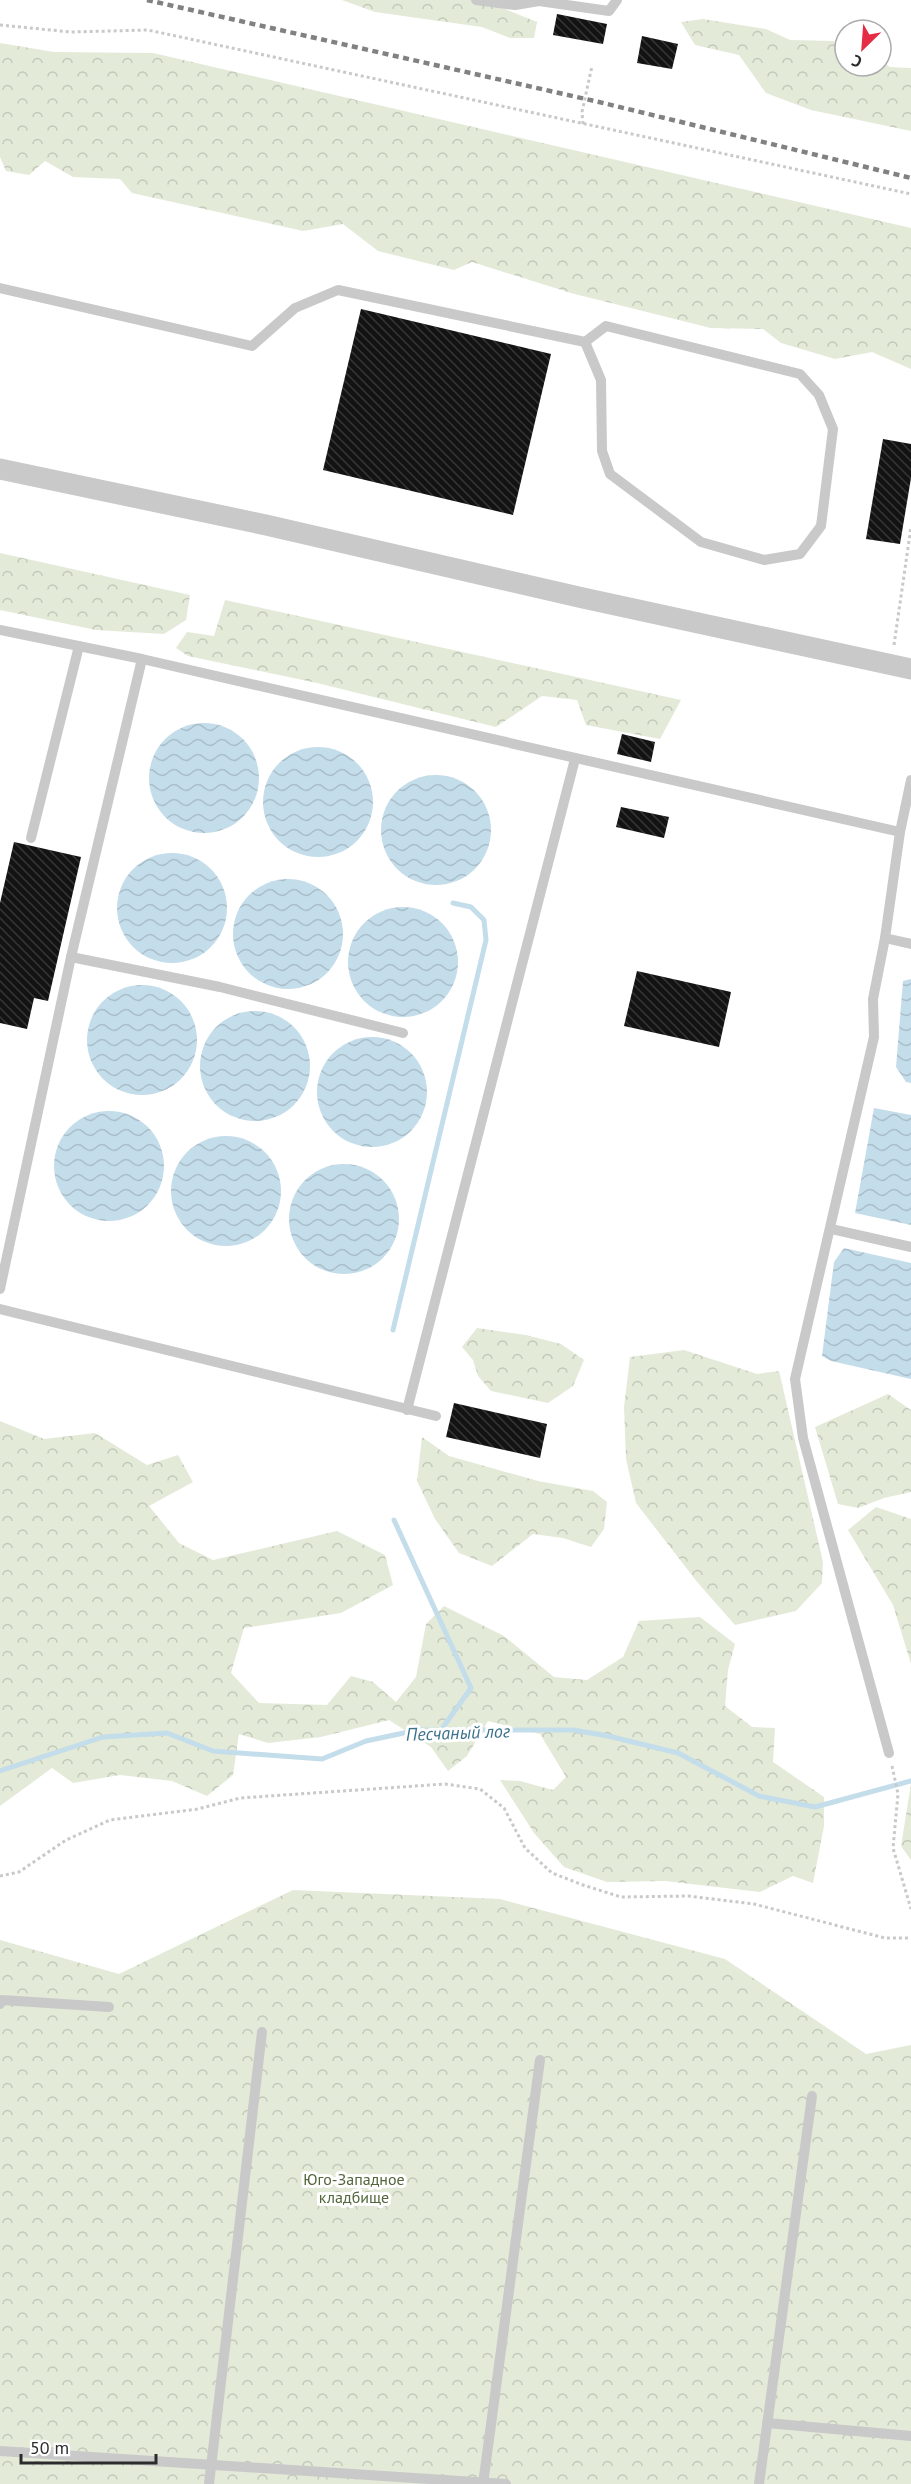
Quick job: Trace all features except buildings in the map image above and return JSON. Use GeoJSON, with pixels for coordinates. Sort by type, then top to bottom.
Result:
{"type":"FeatureCollection","features":[{"type":"Feature","properties":{"kind":"street"},"geometry":{"type":"LineString","coordinates":[[0,469],[266,525],[583,598],[901,667]]}},
{"type":"Feature","properties":{"kind":"lane"},"geometry":{"type":"LineString","coordinates":[[476,0],[515,5],[539,1],[609,11],[617,0]]}},
{"type":"Feature","properties":{"kind":"lane"},"geometry":{"type":"LineString","coordinates":[[0,288],[252,346],[295,308],[338,290],[585,342],[606,326],[800,374],[819,395],[833,429],[821,526],[800,554],[764,560],[701,542],[610,474],[602,451],[601,380],[585,342]]}},
{"type":"Feature","properties":{"kind":"lane"},"geometry":{"type":"LineString","coordinates":[[0,630],[142,659],[900,832]]}},
{"type":"Feature","properties":{"kind":"lane"},"geometry":{"type":"LineString","coordinates":[[31,838],[79,646]]}},
{"type":"Feature","properties":{"kind":"lane"},"geometry":{"type":"LineString","coordinates":[[0,1289],[71,957],[142,659]]}},
{"type":"Feature","properties":{"kind":"lane"},"geometry":{"type":"LineString","coordinates":[[407,1410],[575,759]]}},
{"type":"Feature","properties":{"kind":"lane"},"geometry":{"type":"LineString","coordinates":[[889,1753],[803,1438],[795,1379],[832,1229],[874,1037],[873,999],[885,938],[900,832],[911,780]]}},
{"type":"Feature","properties":{"kind":"lane"},"geometry":{"type":"LineString","coordinates":[[885,938],[911,944]]}},
{"type":"Feature","properties":{"kind":"lane"},"geometry":{"type":"LineString","coordinates":[[71,957],[220,987],[404,1033]]}},
{"type":"Feature","properties":{"kind":"lane"},"geometry":{"type":"LineString","coordinates":[[832,1229],[911,1247]]}},
{"type":"Feature","properties":{"kind":"lane"},"geometry":{"type":"LineString","coordinates":[[0,1309],[436,1416]]}},
{"type":"Feature","properties":{"kind":"lane"},"geometry":{"type":"LineString","coordinates":[[0,2004],[2,2000],[109,2007]]}},
{"type":"Feature","properties":{"kind":"lane"},"geometry":{"type":"LineString","coordinates":[[209,2484],[262,2032]]}},
{"type":"Feature","properties":{"kind":"lane"},"geometry":{"type":"LineString","coordinates":[[483,2483],[540,2060]]}},
{"type":"Feature","properties":{"kind":"lane"},"geometry":{"type":"LineString","coordinates":[[759,2484],[812,2096]]}},
{"type":"Feature","properties":{"kind":"lane"},"geometry":{"type":"LineString","coordinates":[[767,2423],[911,2436]]}},
{"type":"Feature","properties":{"kind":"lane"},"geometry":{"type":"LineString","coordinates":[[0,2451],[506,2484]]}},
{"type":"Feature","properties":{"kind":"path"},"geometry":{"type":"LineString","coordinates":[[0,25],[71,32],[148,30],[911,194]]}},
{"type":"Feature","properties":{"kind":"path"},"geometry":{"type":"LineString","coordinates":[[583,124],[582,112],[592,66]]}},
{"type":"Feature","properties":{"kind":"path"},"geometry":{"type":"LineString","coordinates":[[901,667],[911,527]]}},
{"type":"Feature","properties":{"kind":"path"},"geometry":{"type":"LineString","coordinates":[[889,1753],[898,1794],[893,1848],[911,1909]]}},
{"type":"Feature","properties":{"kind":"path"},"geometry":{"type":"LineString","coordinates":[[0,1876],[19,1872],[66,1840],[110,1820],[198,1809],[240,1798],[445,1784],[480,1789],[504,1808],[525,1848],[552,1873],[583,1885],[621,1896],[688,1896],[754,1904],[885,1938],[911,1938]]}},
{"type":"Feature","properties":{"kind":"green space"},"geometry":{"type":"Polygon","coordinates":[[[342,0],[483,0],[537,22],[534,38],[510,38],[482,27],[375,12],[342,0]]]}},
{"type":"Feature","properties":{"kind":"green space"},"geometry":{"type":"Polygon","coordinates":[[[703,19],[766,29],[790,40],[833,41],[833,78],[893,78],[893,67],[911,68],[911,131],[811,110],[766,93],[739,55],[695,45],[681,22],[703,19]]]}},
{"type":"Feature","properties":{"kind":"green space"},"geometry":{"type":"Polygon","coordinates":[[[0,43],[54,52],[153,53],[911,228],[911,369],[872,352],[835,359],[781,343],[763,329],[711,328],[571,293],[472,262],[454,270],[378,251],[343,224],[303,231],[132,193],[120,179],[73,177],[45,161],[29,175],[6,171],[0,157],[0,43]]]}},
{"type":"Feature","properties":{"kind":"green space"},"geometry":{"type":"Polygon","coordinates":[[[0,553],[190,595],[186,620],[164,634],[96,630],[0,610],[0,553]]]}},
{"type":"Feature","properties":{"kind":"green space"},"geometry":{"type":"Polygon","coordinates":[[[225,600],[681,700],[660,739],[586,725],[577,700],[542,696],[496,727],[317,683],[188,656],[176,648],[187,632],[214,636],[225,600]]]}},
{"type":"Feature","properties":{"kind":"green space"},"geometry":{"type":"Polygon","coordinates":[[[477,1328],[526,1335],[561,1344],[584,1360],[573,1386],[548,1403],[491,1391],[478,1376],[473,1360],[462,1347],[477,1328]]]}},
{"type":"Feature","properties":{"kind":"green space"},"geometry":{"type":"Polygon","coordinates":[[[684,1350],[757,1374],[779,1371],[823,1562],[822,1583],[796,1611],[735,1625],[698,1583],[636,1503],[626,1459],[624,1407],[630,1357],[684,1350]]]}},
{"type":"Feature","properties":{"kind":"green space"},"geometry":{"type":"Polygon","coordinates":[[[888,1394],[911,1410],[911,1492],[884,1498],[858,1508],[838,1504],[815,1427],[888,1394]]]}},
{"type":"Feature","properties":{"kind":"green space"},"geometry":{"type":"Polygon","coordinates":[[[0,1421],[44,1439],[95,1433],[147,1465],[178,1455],[193,1482],[149,1506],[179,1543],[213,1560],[337,1531],[385,1555],[393,1585],[341,1613],[244,1628],[231,1673],[259,1703],[327,1705],[351,1676],[373,1682],[396,1702],[416,1677],[426,1624],[444,1606],[504,1636],[554,1677],[587,1680],[623,1657],[639,1621],[700,1617],[735,1644],[728,1670],[725,1706],[752,1727],[775,1728],[773,1762],[824,1797],[824,1826],[813,1883],[793,1876],[760,1892],[665,1881],[607,1882],[564,1867],[534,1833],[500,1780],[520,1781],[553,1790],[566,1777],[540,1734],[488,1721],[467,1756],[448,1771],[431,1747],[389,1720],[321,1737],[268,1743],[239,1734],[233,1775],[207,1796],[172,1781],[120,1775],[73,1783],[52,1768],[0,1806],[0,1421]]]}},
{"type":"Feature","properties":{"kind":"green space"},"geometry":{"type":"Polygon","coordinates":[[[422,1437],[449,1456],[538,1481],[593,1491],[607,1502],[604,1529],[591,1547],[563,1538],[533,1534],[492,1566],[459,1553],[435,1519],[417,1481],[422,1437]]]}},
{"type":"Feature","properties":{"kind":"green space"},"geometry":{"type":"Polygon","coordinates":[[[876,1507],[911,1519],[911,1664],[893,1605],[848,1530],[876,1507]]]}},
{"type":"Feature","properties":{"kind":"green space"},"geometry":{"type":"Polygon","coordinates":[[[911,1784],[911,1860],[901,1846],[911,1784]]]}},
{"type":"Feature","properties":{"kind":"green space","name":"Юго-Западное кладбище"},"geometry":{"type":"Polygon","coordinates":[[[293,1890],[500,1899],[725,1959],[866,2054],[911,2045],[911,2484],[0,2484],[0,1940],[119,1974],[293,1890]]]}},
{"type":"Feature","properties":{"kind":"water"},"geometry":{"type":"Polygon","coordinates":[[[204,723],[225,727],[243,739],[255,757],[259,778],[255,799],[243,817],[225,829],[204,833],[183,829],[165,817],[153,799],[149,778],[153,757],[165,739],[183,727],[204,723]]]}},
{"type":"Feature","properties":{"kind":"water"},"geometry":{"type":"Polygon","coordinates":[[[318,747],[339,751],[357,763],[369,781],[373,802],[369,823],[357,841],[339,853],[318,857],[297,853],[279,841],[267,823],[263,802],[267,781],[279,763],[297,751],[318,747]]]}},
{"type":"Feature","properties":{"kind":"water"},"geometry":{"type":"Polygon","coordinates":[[[436,775],[457,779],[475,791],[487,809],[491,830],[487,851],[475,869],[457,881],[436,885],[415,881],[397,869],[385,851],[381,830],[385,809],[397,791],[415,779],[436,775]]]}},
{"type":"Feature","properties":{"kind":"water"},"geometry":{"type":"Polygon","coordinates":[[[172,853],[193,857],[211,869],[223,887],[227,908],[223,929],[211,947],[193,959],[172,963],[151,959],[133,947],[121,929],[117,908],[121,887],[133,869],[151,857],[172,853]]]}},
{"type":"Feature","properties":{"kind":"water"},"geometry":{"type":"Polygon","coordinates":[[[288,879],[309,883],[327,895],[339,913],[343,934],[339,955],[327,973],[309,985],[288,989],[267,985],[249,973],[237,955],[233,934],[237,913],[249,895],[267,883],[288,879]]]}},
{"type":"Feature","properties":{"kind":"water"},"geometry":{"type":"Polygon","coordinates":[[[403,907],[424,911],[442,923],[454,941],[458,962],[454,983],[442,1001],[424,1013],[403,1017],[382,1013],[364,1001],[352,983],[348,962],[352,941],[364,923],[382,911],[403,907]]]}},
{"type":"Feature","properties":{"kind":"water"},"geometry":{"type":"Polygon","coordinates":[[[911,979],[911,1083],[906,1082],[896,1067],[903,981],[911,979]]]}},
{"type":"Feature","properties":{"kind":"water"},"geometry":{"type":"Polygon","coordinates":[[[142,985],[163,989],[181,1001],[193,1019],[197,1040],[193,1061],[181,1079],[163,1091],[142,1095],[121,1091],[103,1079],[91,1061],[87,1040],[91,1019],[103,1001],[121,989],[142,985]]]}},
{"type":"Feature","properties":{"kind":"water"},"geometry":{"type":"Polygon","coordinates":[[[255,1011],[276,1015],[294,1027],[306,1045],[310,1066],[306,1087],[294,1105],[276,1117],[255,1121],[234,1117],[216,1105],[204,1087],[200,1066],[204,1045],[216,1027],[234,1015],[255,1011]]]}},
{"type":"Feature","properties":{"kind":"water"},"geometry":{"type":"Polygon","coordinates":[[[372,1037],[393,1041],[411,1053],[423,1071],[427,1092],[423,1113],[411,1131],[393,1143],[372,1147],[351,1143],[333,1131],[321,1113],[317,1092],[321,1071],[333,1053],[351,1041],[372,1037]]]}},
{"type":"Feature","properties":{"kind":"water"},"geometry":{"type":"Polygon","coordinates":[[[874,1108],[911,1115],[911,1225],[855,1213],[874,1108]]]}},
{"type":"Feature","properties":{"kind":"water"},"geometry":{"type":"Polygon","coordinates":[[[109,1111],[130,1115],[148,1127],[160,1145],[164,1166],[160,1187],[148,1205],[130,1217],[109,1221],[88,1217],[70,1205],[58,1187],[54,1166],[58,1145],[70,1127],[88,1115],[109,1111]]]}},
{"type":"Feature","properties":{"kind":"water"},"geometry":{"type":"Polygon","coordinates":[[[226,1136],[247,1140],[265,1152],[277,1170],[281,1191],[277,1212],[265,1230],[247,1242],[226,1246],[205,1242],[187,1230],[175,1212],[171,1191],[175,1170],[187,1152],[205,1140],[226,1136]]]}},
{"type":"Feature","properties":{"kind":"water"},"geometry":{"type":"Polygon","coordinates":[[[344,1164],[365,1168],[383,1180],[395,1198],[399,1219],[395,1240],[383,1258],[365,1270],[344,1274],[323,1270],[305,1258],[293,1240],[289,1219],[293,1198],[305,1180],[323,1168],[344,1164]]]}},
{"type":"Feature","properties":{"kind":"water"},"geometry":{"type":"Polygon","coordinates":[[[844,1248],[911,1263],[911,1379],[831,1361],[822,1356],[834,1262],[844,1248]]]}},
{"type":"Feature","properties":{"kind":"waterway"},"geometry":{"type":"LineString","coordinates":[[393,1330],[486,940],[484,920],[471,907],[453,903]]}},
{"type":"Feature","properties":{"kind":"waterway"},"geometry":{"type":"LineString","coordinates":[[394,1520],[471,1688],[441,1730]]}},
{"type":"Feature","properties":{"kind":"waterway","name":"Песчаный лог"},"geometry":{"type":"LineString","coordinates":[[0,1771],[103,1737],[167,1733],[213,1751],[322,1759],[366,1741],[418,1730],[573,1730],[678,1753],[759,1796],[815,1807],[911,1781]]}},
{"type":"Feature","properties":{"kind":"railway"},"geometry":{"type":"LineString","coordinates":[[147,0],[599,102],[911,178]]}}]}
